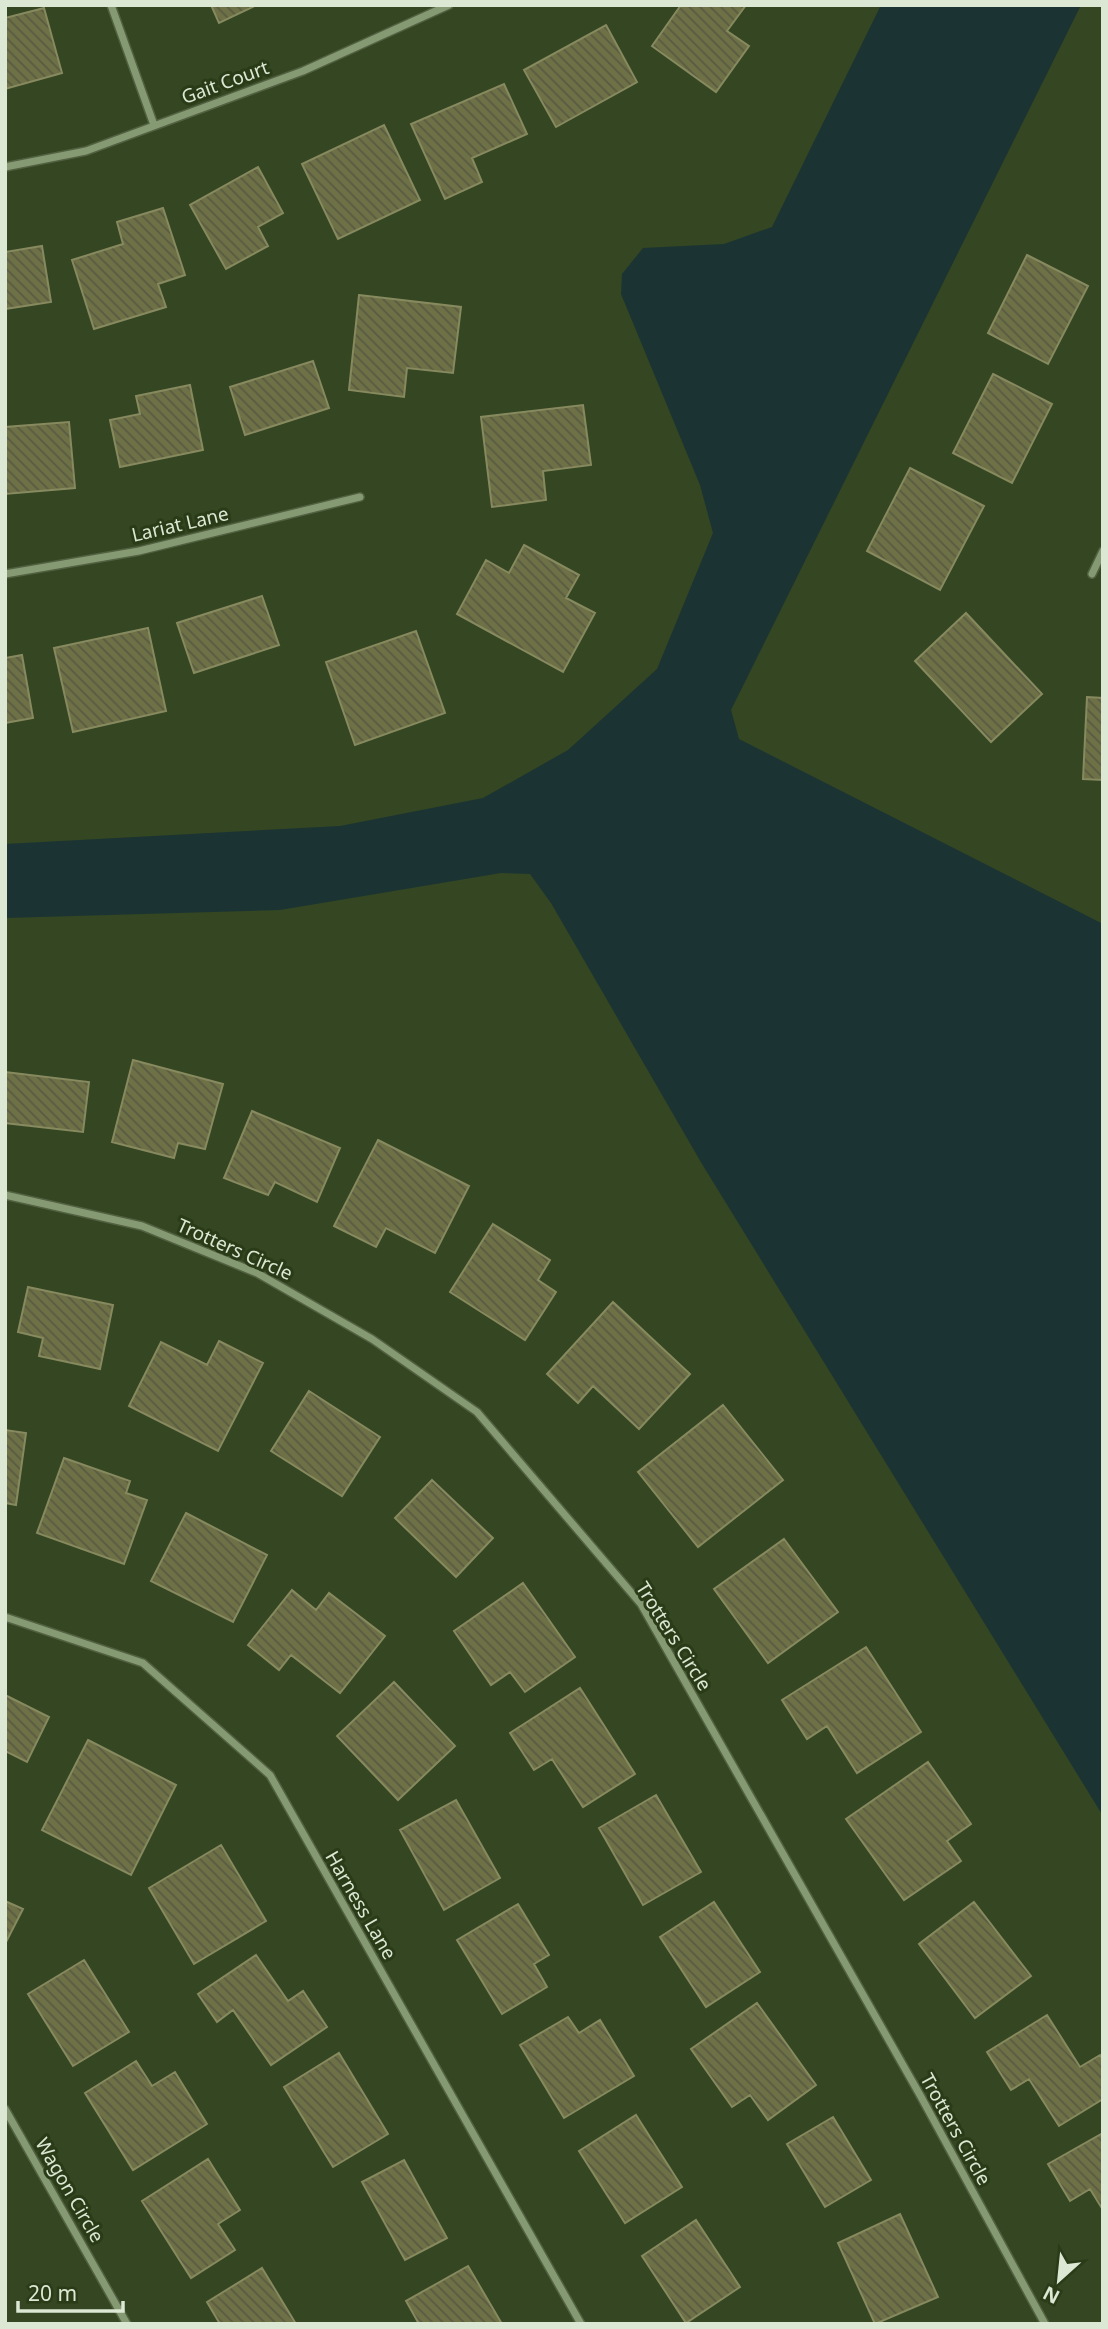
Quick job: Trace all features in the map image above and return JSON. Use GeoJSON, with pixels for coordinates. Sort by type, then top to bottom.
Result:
{"type":"FeatureCollection","features":[{"type":"Feature","properties":{"kind":"street"},"geometry":{"type":"LineString","coordinates":[[111,5],[154,125]]}},
{"type":"Feature","properties":{"kind":"street","name":"Gait Court"},"geometry":{"type":"LineString","coordinates":[[5,167],[86,151],[303,71],[449,5]]}},
{"type":"Feature","properties":{"kind":"street","name":"Lariat Lane"},"geometry":{"type":"LineString","coordinates":[[5,575],[139,551],[360,497]]}},
{"type":"Feature","properties":{"kind":"street"},"geometry":{"type":"LineString","coordinates":[[1092,574],[1103,551]]}},
{"type":"Feature","properties":{"kind":"street","name":"Trotters Circle"},"geometry":{"type":"LineString","coordinates":[[5,1195],[142,1226],[257,1273],[372,1339],[477,1412],[641,1604],[920,2095],[1045,2324]]}},
{"type":"Feature","properties":{"kind":"street","name":"Harness Lane"},"geometry":{"type":"LineString","coordinates":[[5,1617],[143,1663],[270,1775],[581,2324]]}},
{"type":"Feature","properties":{"kind":"street","name":"Wagon Circle"},"geometry":{"type":"LineString","coordinates":[[5,2109],[127,2324]]}},
{"type":"Feature","properties":{"kind":"water"},"geometry":{"type":"Polygon","coordinates":[[[881,5],[1081,5],[731,710],[739,739],[1103,924],[1103,1816],[702,1164],[551,903],[530,874],[501,873],[280,910],[5,918],[5,844],[340,826],[483,798],[568,750],[657,669],[713,533],[700,485],[621,294],[622,274],[643,248],[724,244],[772,227],[881,5]]]}},
{"type":"Feature","properties":{"kind":"building"},"geometry":{"type":"Polygon","coordinates":[[[211,5],[257,5],[219,23],[211,5]]]}},
{"type":"Feature","properties":{"kind":"building"},"geometry":{"type":"Polygon","coordinates":[[[681,5],[746,5],[727,31],[749,46],[716,92],[652,46],[681,5]]]}},
{"type":"Feature","properties":{"kind":"building"},"geometry":{"type":"Polygon","coordinates":[[[44,8],[62,73],[5,89],[5,18],[44,8]]]}},
{"type":"Feature","properties":{"kind":"building"},"geometry":{"type":"Polygon","coordinates":[[[606,25],[637,82],[556,127],[524,70],[606,25]]]}},
{"type":"Feature","properties":{"kind":"building"},"geometry":{"type":"Polygon","coordinates":[[[504,84],[527,134],[472,158],[482,182],[445,199],[411,124],[504,84]]]}},
{"type":"Feature","properties":{"kind":"building"},"geometry":{"type":"Polygon","coordinates":[[[384,125],[420,200],[338,239],[302,164],[384,125]]]}},
{"type":"Feature","properties":{"kind":"building"},"geometry":{"type":"Polygon","coordinates":[[[258,167],[283,213],[258,227],[268,246],[226,269],[190,205],[258,167]]]}},
{"type":"Feature","properties":{"kind":"building"},"geometry":{"type":"Polygon","coordinates":[[[163,208],[185,275],[158,284],[166,307],[94,329],[72,260],[123,244],[117,222],[163,208]]]}},
{"type":"Feature","properties":{"kind":"building"},"geometry":{"type":"Polygon","coordinates":[[[42,246],[51,302],[5,309],[5,252],[42,246]]]}},
{"type":"Feature","properties":{"kind":"building"},"geometry":{"type":"Polygon","coordinates":[[[1027,255],[1088,286],[1048,364],[988,333],[1027,255]]]}},
{"type":"Feature","properties":{"kind":"building"},"geometry":{"type":"Polygon","coordinates":[[[359,295],[461,307],[453,373],[407,368],[404,397],[349,390],[359,295]]]}},
{"type":"Feature","properties":{"kind":"building"},"geometry":{"type":"Polygon","coordinates":[[[313,361],[329,408],[245,435],[230,387],[313,361]]]}},
{"type":"Feature","properties":{"kind":"building"},"geometry":{"type":"Polygon","coordinates":[[[993,374],[1052,404],[1012,483],[953,453],[993,374]]]}},
{"type":"Feature","properties":{"kind":"building"},"geometry":{"type":"Polygon","coordinates":[[[190,385],[203,450],[120,467],[110,420],[140,414],[136,396],[190,385]]]}},
{"type":"Feature","properties":{"kind":"building"},"geometry":{"type":"Polygon","coordinates":[[[583,405],[591,465],[543,471],[546,500],[492,507],[481,417],[583,405]]]}},
{"type":"Feature","properties":{"kind":"building"},"geometry":{"type":"Polygon","coordinates":[[[69,422],[75,488],[5,494],[5,427],[69,422]]]}},
{"type":"Feature","properties":{"kind":"building"},"geometry":{"type":"Polygon","coordinates":[[[910,468],[984,506],[940,590],[867,551],[910,468]]]}},
{"type":"Feature","properties":{"kind":"building"},"geometry":{"type":"Polygon","coordinates":[[[524,545],[579,575],[566,598],[595,613],[563,672],[457,614],[486,560],[509,573],[524,545]]]}},
{"type":"Feature","properties":{"kind":"building"},"geometry":{"type":"Polygon","coordinates":[[[262,596],[279,645],[194,673],[177,623],[262,596]]]}},
{"type":"Feature","properties":{"kind":"building"},"geometry":{"type":"Polygon","coordinates":[[[966,613],[1042,694],[991,742],[915,661],[966,613]]]}},
{"type":"Feature","properties":{"kind":"building"},"geometry":{"type":"Polygon","coordinates":[[[148,628],[166,711],[73,732],[54,648],[148,628]]]}},
{"type":"Feature","properties":{"kind":"building"},"geometry":{"type":"Polygon","coordinates":[[[416,631],[445,713],[355,745],[326,662],[416,631]]]}},
{"type":"Feature","properties":{"kind":"building"},"geometry":{"type":"Polygon","coordinates":[[[22,655],[33,718],[5,723],[5,658],[22,655]]]}},
{"type":"Feature","properties":{"kind":"building"},"geometry":{"type":"Polygon","coordinates":[[[1087,697],[1103,698],[1103,780],[1083,779],[1087,697]]]}},
{"type":"Feature","properties":{"kind":"building"},"geometry":{"type":"Polygon","coordinates":[[[133,1060],[223,1084],[205,1149],[178,1143],[174,1158],[112,1142],[133,1060]]]}},
{"type":"Feature","properties":{"kind":"building"},"geometry":{"type":"Polygon","coordinates":[[[5,1072],[89,1082],[83,1132],[5,1123],[5,1072]]]}},
{"type":"Feature","properties":{"kind":"building"},"geometry":{"type":"Polygon","coordinates":[[[252,1111],[340,1148],[317,1202],[275,1182],[268,1195],[224,1178],[252,1111]]]}},
{"type":"Feature","properties":{"kind":"building"},"geometry":{"type":"Polygon","coordinates":[[[378,1140],[469,1186],[435,1253],[386,1228],[376,1247],[334,1226],[378,1140]]]}},
{"type":"Feature","properties":{"kind":"building"},"geometry":{"type":"Polygon","coordinates":[[[493,1224],[550,1260],[538,1280],[556,1292],[525,1340],[450,1292],[493,1224]]]}},
{"type":"Feature","properties":{"kind":"building"},"geometry":{"type":"Polygon","coordinates":[[[28,1287],[113,1305],[100,1369],[39,1356],[43,1338],[18,1332],[28,1287]]]}},
{"type":"Feature","properties":{"kind":"building"},"geometry":{"type":"Polygon","coordinates":[[[613,1302],[690,1374],[639,1429],[593,1386],[578,1403],[547,1374],[613,1302]]]}},
{"type":"Feature","properties":{"kind":"building"},"geometry":{"type":"Polygon","coordinates":[[[219,1341],[263,1363],[218,1451],[129,1406],[161,1342],[207,1365],[219,1341]]]}},
{"type":"Feature","properties":{"kind":"building"},"geometry":{"type":"Polygon","coordinates":[[[309,1391],[380,1437],[342,1496],[271,1451],[309,1391]]]}},
{"type":"Feature","properties":{"kind":"building"},"geometry":{"type":"Polygon","coordinates":[[[723,1405],[783,1480],[698,1547],[638,1472],[723,1405]]]}},
{"type":"Feature","properties":{"kind":"building"},"geometry":{"type":"Polygon","coordinates":[[[5,1430],[26,1433],[16,1505],[5,1503],[5,1430]]]}},
{"type":"Feature","properties":{"kind":"building"},"geometry":{"type":"Polygon","coordinates":[[[64,1458],[130,1481],[126,1493],[147,1500],[124,1564],[37,1533],[64,1458]]]}},
{"type":"Feature","properties":{"kind":"building"},"geometry":{"type":"Polygon","coordinates":[[[432,1480],[493,1538],[456,1577],[395,1518],[432,1480]]]}},
{"type":"Feature","properties":{"kind":"building"},"geometry":{"type":"Polygon","coordinates":[[[186,1513],[267,1555],[233,1622],[151,1581],[186,1513]]]}},
{"type":"Feature","properties":{"kind":"building"},"geometry":{"type":"Polygon","coordinates":[[[784,1539],[838,1612],[768,1663],[714,1589],[784,1539]]]}},
{"type":"Feature","properties":{"kind":"building"},"geometry":{"type":"Polygon","coordinates":[[[523,1583],[575,1657],[525,1692],[510,1672],[491,1685],[454,1631],[523,1583]]]}},
{"type":"Feature","properties":{"kind":"building"},"geometry":{"type":"Polygon","coordinates":[[[292,1590],[316,1610],[329,1593],[385,1636],[340,1693],[291,1655],[279,1670],[248,1645],[292,1590]]]}},
{"type":"Feature","properties":{"kind":"building"},"geometry":{"type":"Polygon","coordinates":[[[866,1647],[921,1732],[857,1773],[827,1726],[807,1739],[782,1700],[866,1647]]]}},
{"type":"Feature","properties":{"kind":"building"},"geometry":{"type":"Polygon","coordinates":[[[394,1682],[455,1746],[398,1800],[337,1736],[394,1682]]]}},
{"type":"Feature","properties":{"kind":"building"},"geometry":{"type":"Polygon","coordinates":[[[580,1688],[635,1774],[583,1807],[552,1759],[534,1770],[510,1733],[580,1688]]]}},
{"type":"Feature","properties":{"kind":"building"},"geometry":{"type":"Polygon","coordinates":[[[5,1695],[49,1717],[27,1762],[5,1751],[5,1695]]]}},
{"type":"Feature","properties":{"kind":"building"},"geometry":{"type":"Polygon","coordinates":[[[88,1740],[176,1785],[131,1875],[42,1830],[88,1740]]]}},
{"type":"Feature","properties":{"kind":"building"},"geometry":{"type":"Polygon","coordinates":[[[928,1762],[971,1824],[947,1841],[961,1861],[904,1900],[846,1819],[928,1762]]]}},
{"type":"Feature","properties":{"kind":"building"},"geometry":{"type":"Polygon","coordinates":[[[656,1795],[701,1872],[643,1905],[599,1828],[656,1795]]]}},
{"type":"Feature","properties":{"kind":"building"},"geometry":{"type":"Polygon","coordinates":[[[456,1800],[500,1878],[444,1910],[400,1830],[456,1800]]]}},
{"type":"Feature","properties":{"kind":"building"},"geometry":{"type":"Polygon","coordinates":[[[221,1845],[266,1921],[194,1964],[149,1888],[221,1845]]]}},
{"type":"Feature","properties":{"kind":"building"},"geometry":{"type":"Polygon","coordinates":[[[5,1901],[23,1909],[5,1944],[5,1901]]]}},
{"type":"Feature","properties":{"kind":"building"},"geometry":{"type":"Polygon","coordinates":[[[714,1902],[760,1972],[706,2007],[660,1937],[714,1902]]]}},
{"type":"Feature","properties":{"kind":"building"},"geometry":{"type":"Polygon","coordinates":[[[974,1902],[1031,1976],[975,2018],[919,1944],[974,1902]]]}},
{"type":"Feature","properties":{"kind":"building"},"geometry":{"type":"Polygon","coordinates":[[[518,1904],[549,1955],[534,1964],[547,1987],[502,2014],[457,1940],[518,1904]]]}},
{"type":"Feature","properties":{"kind":"building"},"geometry":{"type":"Polygon","coordinates":[[[256,1955],[288,2001],[303,1991],[327,2027],[271,2065],[233,2010],[217,2022],[198,1994],[256,1955]]]}},
{"type":"Feature","properties":{"kind":"building"},"geometry":{"type":"Polygon","coordinates":[[[84,1960],[129,2032],[73,2066],[28,1994],[84,1960]]]}},
{"type":"Feature","properties":{"kind":"building"},"geometry":{"type":"Polygon","coordinates":[[[757,2003],[816,2085],[768,2120],[750,2095],[732,2107],[691,2049],[757,2003]]]}},
{"type":"Feature","properties":{"kind":"building"},"geometry":{"type":"Polygon","coordinates":[[[1047,2015],[1080,2067],[1100,2055],[1103,2060],[1103,2099],[1059,2126],[1029,2079],[1011,2090],[987,2052],[1047,2015]]]}},
{"type":"Feature","properties":{"kind":"building"},"geometry":{"type":"Polygon","coordinates":[[[568,2017],[579,2033],[600,2020],[634,2076],[564,2118],[520,2045],[568,2017]]]}},
{"type":"Feature","properties":{"kind":"building"},"geometry":{"type":"Polygon","coordinates":[[[339,2053],[388,2134],[333,2167],[284,2087],[339,2053]]]}},
{"type":"Feature","properties":{"kind":"building"},"geometry":{"type":"Polygon","coordinates":[[[136,2061],[152,2086],[175,2072],[207,2124],[133,2170],[85,2093],[136,2061]]]}},
{"type":"Feature","properties":{"kind":"building"},"geometry":{"type":"Polygon","coordinates":[[[636,2115],[682,2187],[625,2223],[579,2151],[636,2115]]]}},
{"type":"Feature","properties":{"kind":"building"},"geometry":{"type":"Polygon","coordinates":[[[833,2117],[871,2180],[825,2207],[787,2144],[833,2117]]]}},
{"type":"Feature","properties":{"kind":"building"},"geometry":{"type":"Polygon","coordinates":[[[1103,2133],[1103,2210],[1090,2189],[1070,2201],[1048,2164],[1103,2133]]]}},
{"type":"Feature","properties":{"kind":"building"},"geometry":{"type":"Polygon","coordinates":[[[208,2159],[240,2210],[218,2224],[235,2250],[191,2278],[142,2201],[208,2159]]]}},
{"type":"Feature","properties":{"kind":"building"},"geometry":{"type":"Polygon","coordinates":[[[404,2160],[447,2238],[405,2260],[362,2182],[404,2160]]]}},
{"type":"Feature","properties":{"kind":"building"},"geometry":{"type":"Polygon","coordinates":[[[900,2214],[938,2297],[875,2324],[838,2243],[900,2214]]]}},
{"type":"Feature","properties":{"kind":"building"},"geometry":{"type":"Polygon","coordinates":[[[696,2220],[740,2287],[686,2323],[642,2256],[696,2220]]]}},
{"type":"Feature","properties":{"kind":"building"},"geometry":{"type":"Polygon","coordinates":[[[468,2266],[502,2324],[419,2324],[406,2301],[468,2266]]]}},
{"type":"Feature","properties":{"kind":"building"},"geometry":{"type":"Polygon","coordinates":[[[262,2268],[296,2324],[220,2324],[207,2302],[262,2268]]]}}]}
